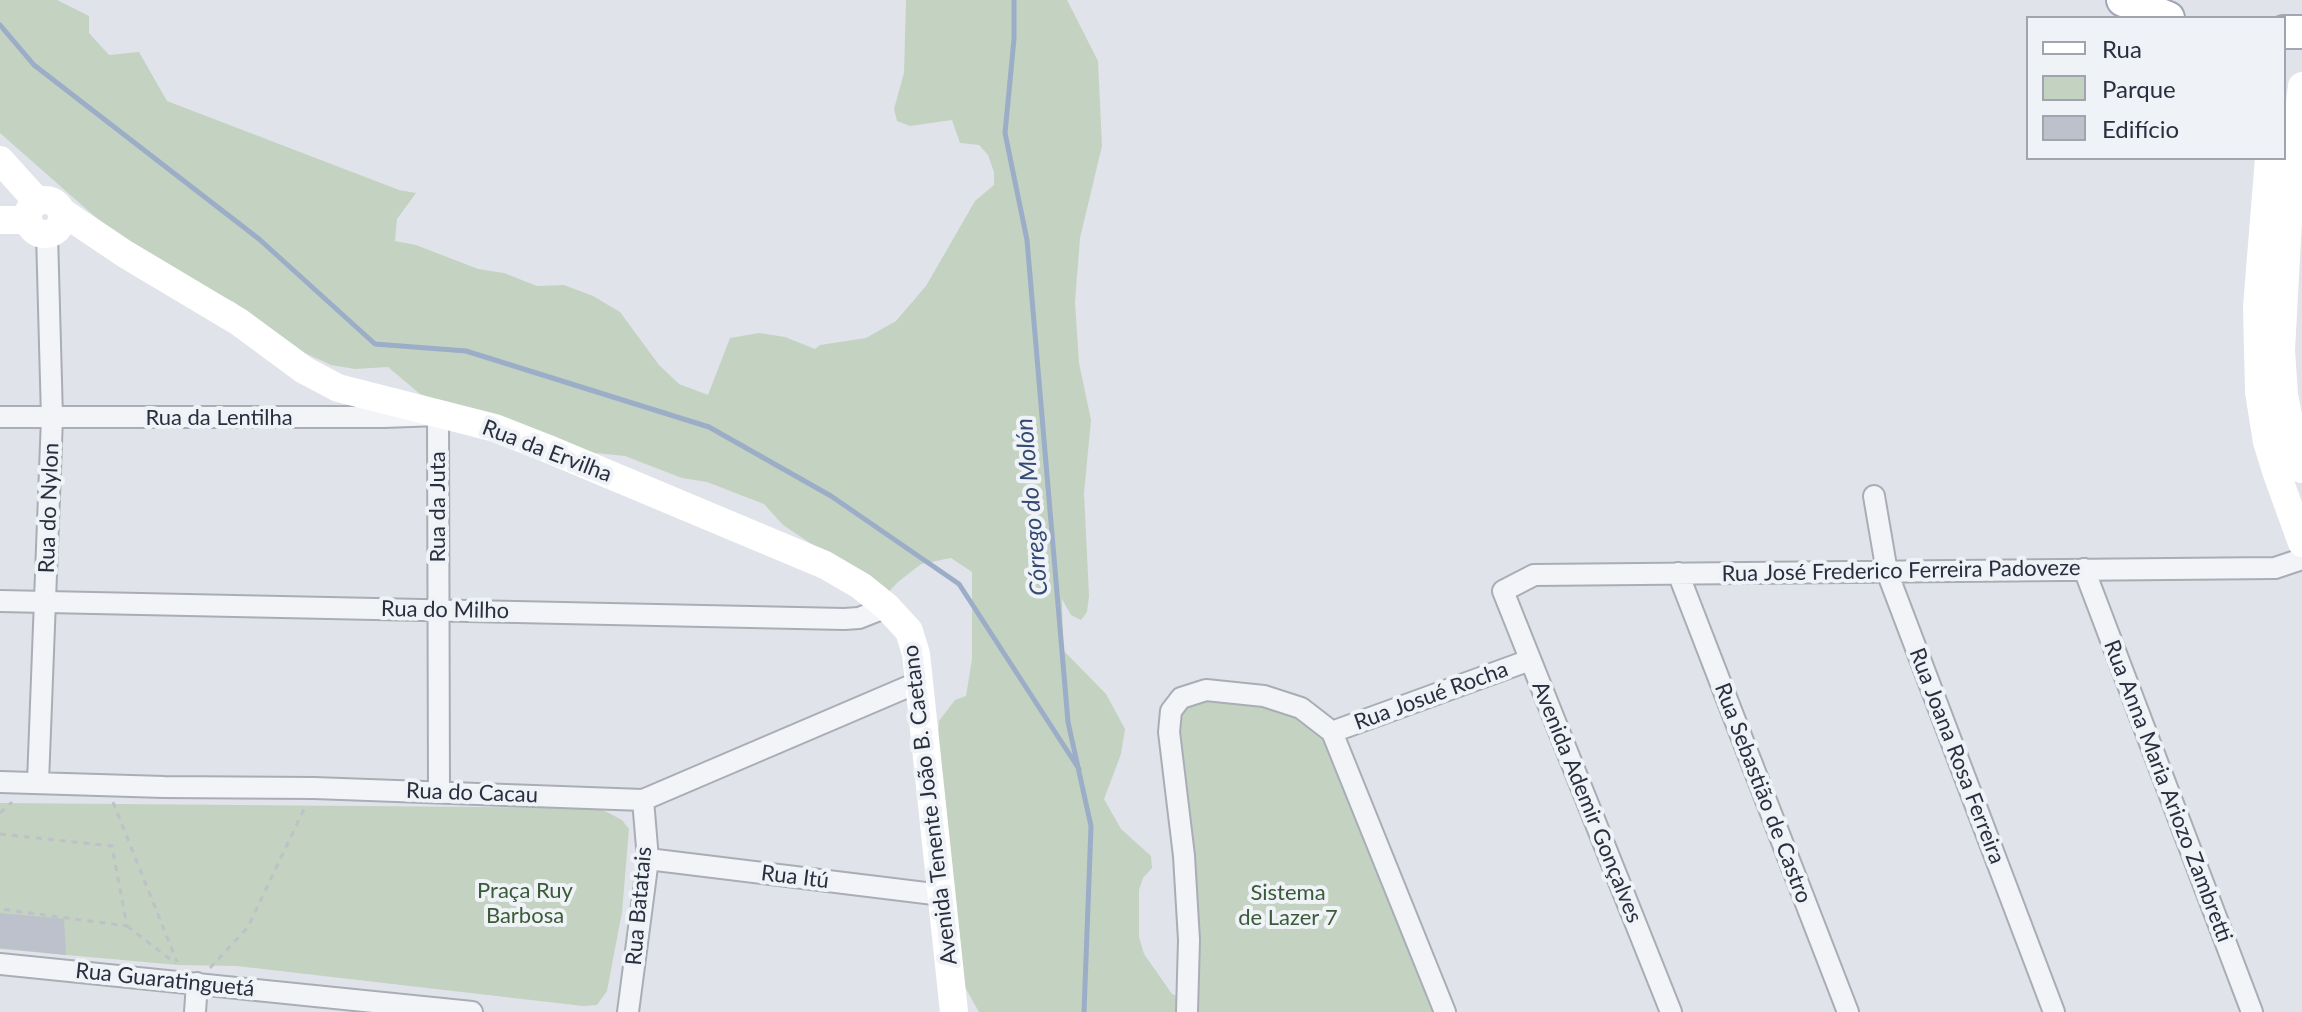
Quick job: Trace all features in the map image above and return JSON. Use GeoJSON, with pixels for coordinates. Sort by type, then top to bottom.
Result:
{"type":"FeatureCollection","features":[{"type":"Feature","properties":{"kind":"main road"},"geometry":{"type":"LineString","coordinates":[[2125,1],[2163,16]]}},
{"type":"Feature","properties":{"kind":"street"},"geometry":{"type":"LineString","coordinates":[[2302,86],[2290,184],[2281,350],[2284,395],[2302,469]]}},
{"type":"Feature","properties":{"kind":"street","name":"Rua da Ervilha"},"geometry":{"type":"LineString","coordinates":[[0,160],[38,219],[125,254],[239,322],[304,370],[338,388],[495,428],[546,448],[825,565],[861,586],[887,607]]}},
{"type":"Feature","properties":{"kind":"street"},"geometry":{"type":"LineString","coordinates":[[2269,160],[2257,307],[2259,392],[2274,464],[2302,543]]}},
{"type":"Feature","properties":{"kind":"street","name":"Rua do Nylon"},"geometry":{"type":"LineString","coordinates":[[38,219],[52,418],[38,782]]}},
{"type":"Feature","properties":{"kind":"street","name":"Rua da Lentilha"},"geometry":{"type":"LineString","coordinates":[[0,417],[438,415]]}},
{"type":"Feature","properties":{"kind":"street","name":"Rua da Juta"},"geometry":{"type":"LineString","coordinates":[[438,415],[439,792]]}},
{"type":"Feature","properties":{"kind":"street","name":"Rua Joana Rosa Ferreira"},"geometry":{"type":"LineString","coordinates":[[1874,496],[1887,572],[2054,1012]]}},
{"type":"Feature","properties":{"kind":"street","name":"Rua José Frederico Ferreira Padoveze"},"geometry":{"type":"LineString","coordinates":[[1503,591],[1534,575],[2275,568],[2302,559]]}},
{"type":"Feature","properties":{"kind":"street","name":"Rua Anna Maria Ariozo Zambretti"},"geometry":{"type":"LineString","coordinates":[[2084,569],[2252,1012]]}},
{"type":"Feature","properties":{"kind":"street","name":"Rua Sebastião de Castro"},"geometry":{"type":"LineString","coordinates":[[1678,573],[1848,1012]]}},
{"type":"Feature","properties":{"kind":"street","name":"Avenida Ademir Gonçalves"},"geometry":{"type":"LineString","coordinates":[[1503,591],[1671,1012]]}},
{"type":"Feature","properties":{"kind":"street","name":"Rua do Milho"},"geometry":{"type":"LineString","coordinates":[[0,601],[844,619],[859,618],[887,607]]}},
{"type":"Feature","properties":{"kind":"street","name":"Avenida Tenente João B. Caetano"},"geometry":{"type":"LineString","coordinates":[[887,607],[909,631],[916,654],[954,1012]]}},
{"type":"Feature","properties":{"kind":"street","name":"Rua Josué Rocha"},"geometry":{"type":"LineString","coordinates":[[1332,732],[1530,660]]}},
{"type":"Feature","properties":{"kind":"street","name":"Rua do Cacau"},"geometry":{"type":"LineString","coordinates":[[0,782],[314,788],[643,800],[919,682]]}},
{"type":"Feature","properties":{"kind":"street"},"geometry":{"type":"LineString","coordinates":[[1187,1012],[1189,940],[1184,856],[1169,732],[1171,711],[1181,698],[1206,690],[1264,696],[1301,708],[1332,732],[1445,1012]]}},
{"type":"Feature","properties":{"kind":"street","name":"Rua Batatais"},"geometry":{"type":"LineString","coordinates":[[628,1012],[648,859],[643,800]]}},
{"type":"Feature","properties":{"kind":"street","name":"Rua Itú"},"geometry":{"type":"LineString","coordinates":[[648,859],[942,895]]}},
{"type":"Feature","properties":{"kind":"street","name":"Rua Guaratinguetá"},"geometry":{"type":"LineString","coordinates":[[0,964],[472,1012]]}},
{"type":"Feature","properties":{"kind":"street"},"geometry":{"type":"LineString","coordinates":[[195,1012],[197,983]]}},
{"type":"Feature","properties":{"kind":"path"},"geometry":{"type":"LineString","coordinates":[[0,909],[127,926],[178,965],[107,786]]}},
{"type":"Feature","properties":{"kind":"path"},"geometry":{"type":"LineString","coordinates":[[197,983],[248,927],[314,788]]}},
{"type":"Feature","properties":{"kind":"path"},"geometry":{"type":"LineString","coordinates":[[0,813],[10,803]]}},
{"type":"Feature","properties":{"kind":"path"},"geometry":{"type":"LineString","coordinates":[[0,834],[112,846],[127,926]]}},
{"type":"Feature","properties":{"kind":"green space","name":"Sistema de Lazer 7"},"geometry":{"type":"Polygon","coordinates":[[[0,0],[57,0],[89,16],[89,33],[109,55],[139,52],[167,101],[399,190],[416,193],[397,219],[395,241],[416,245],[478,269],[504,273],[537,286],[564,285],[593,296],[620,312],[659,365],[679,384],[708,395],[730,338],[759,333],[785,337],[815,349],[820,345],[866,338],[896,321],[926,286],[975,201],[994,185],[994,172],[988,155],[979,145],[960,143],[952,120],[910,126],[897,121],[894,109],[904,73],[906,0],[1067,0],[1098,61],[1102,146],[1080,238],[1075,302],[1079,363],[1091,420],[1084,493],[1089,596],[1087,612],[1081,620],[1071,615],[1062,599],[1063,650],[1106,694],[1125,729],[1121,754],[1104,799],[1121,829],[1151,856],[1152,868],[1143,878],[1139,890],[1139,937],[1144,954],[1172,994],[1185,999],[1174,780],[1181,698],[1264,696],[1332,732],[1445,1012],[979,1012],[957,973],[934,799],[939,721],[955,700],[966,696],[972,659],[972,572],[951,558],[921,564],[879,602],[828,555],[783,525],[764,504],[625,456],[567,450],[420,394],[388,367],[355,369],[331,365],[305,353],[234,302],[143,259],[0,133],[0,0]]]}},
{"type":"Feature","properties":{"kind":"green space","name":"Praça Ruy Barbosa"},"geometry":{"type":"Polygon","coordinates":[[[0,803],[595,808],[605,811],[622,820],[629,829],[622,912],[607,991],[597,1005],[583,1006],[237,966],[178,965],[0,949],[0,803]]]}},
{"type":"Feature","properties":{"kind":"building"},"geometry":{"type":"Polygon","coordinates":[[[0,913],[64,919],[66,955],[0,948],[0,913]]]}},
{"type":"Feature","properties":{"kind":"waterway","name":"Córrego do Molón"},"geometry":{"type":"LineString","coordinates":[[1014,0],[1014,39],[1005,133],[1027,240],[1068,722],[1091,826],[1084,1012]]}},
{"type":"Feature","properties":{"kind":"waterway"},"geometry":{"type":"LineString","coordinates":[[0,25],[34,65],[259,239],[375,344],[466,351],[709,427],[831,496],[959,584],[1079,769]]}}]}
